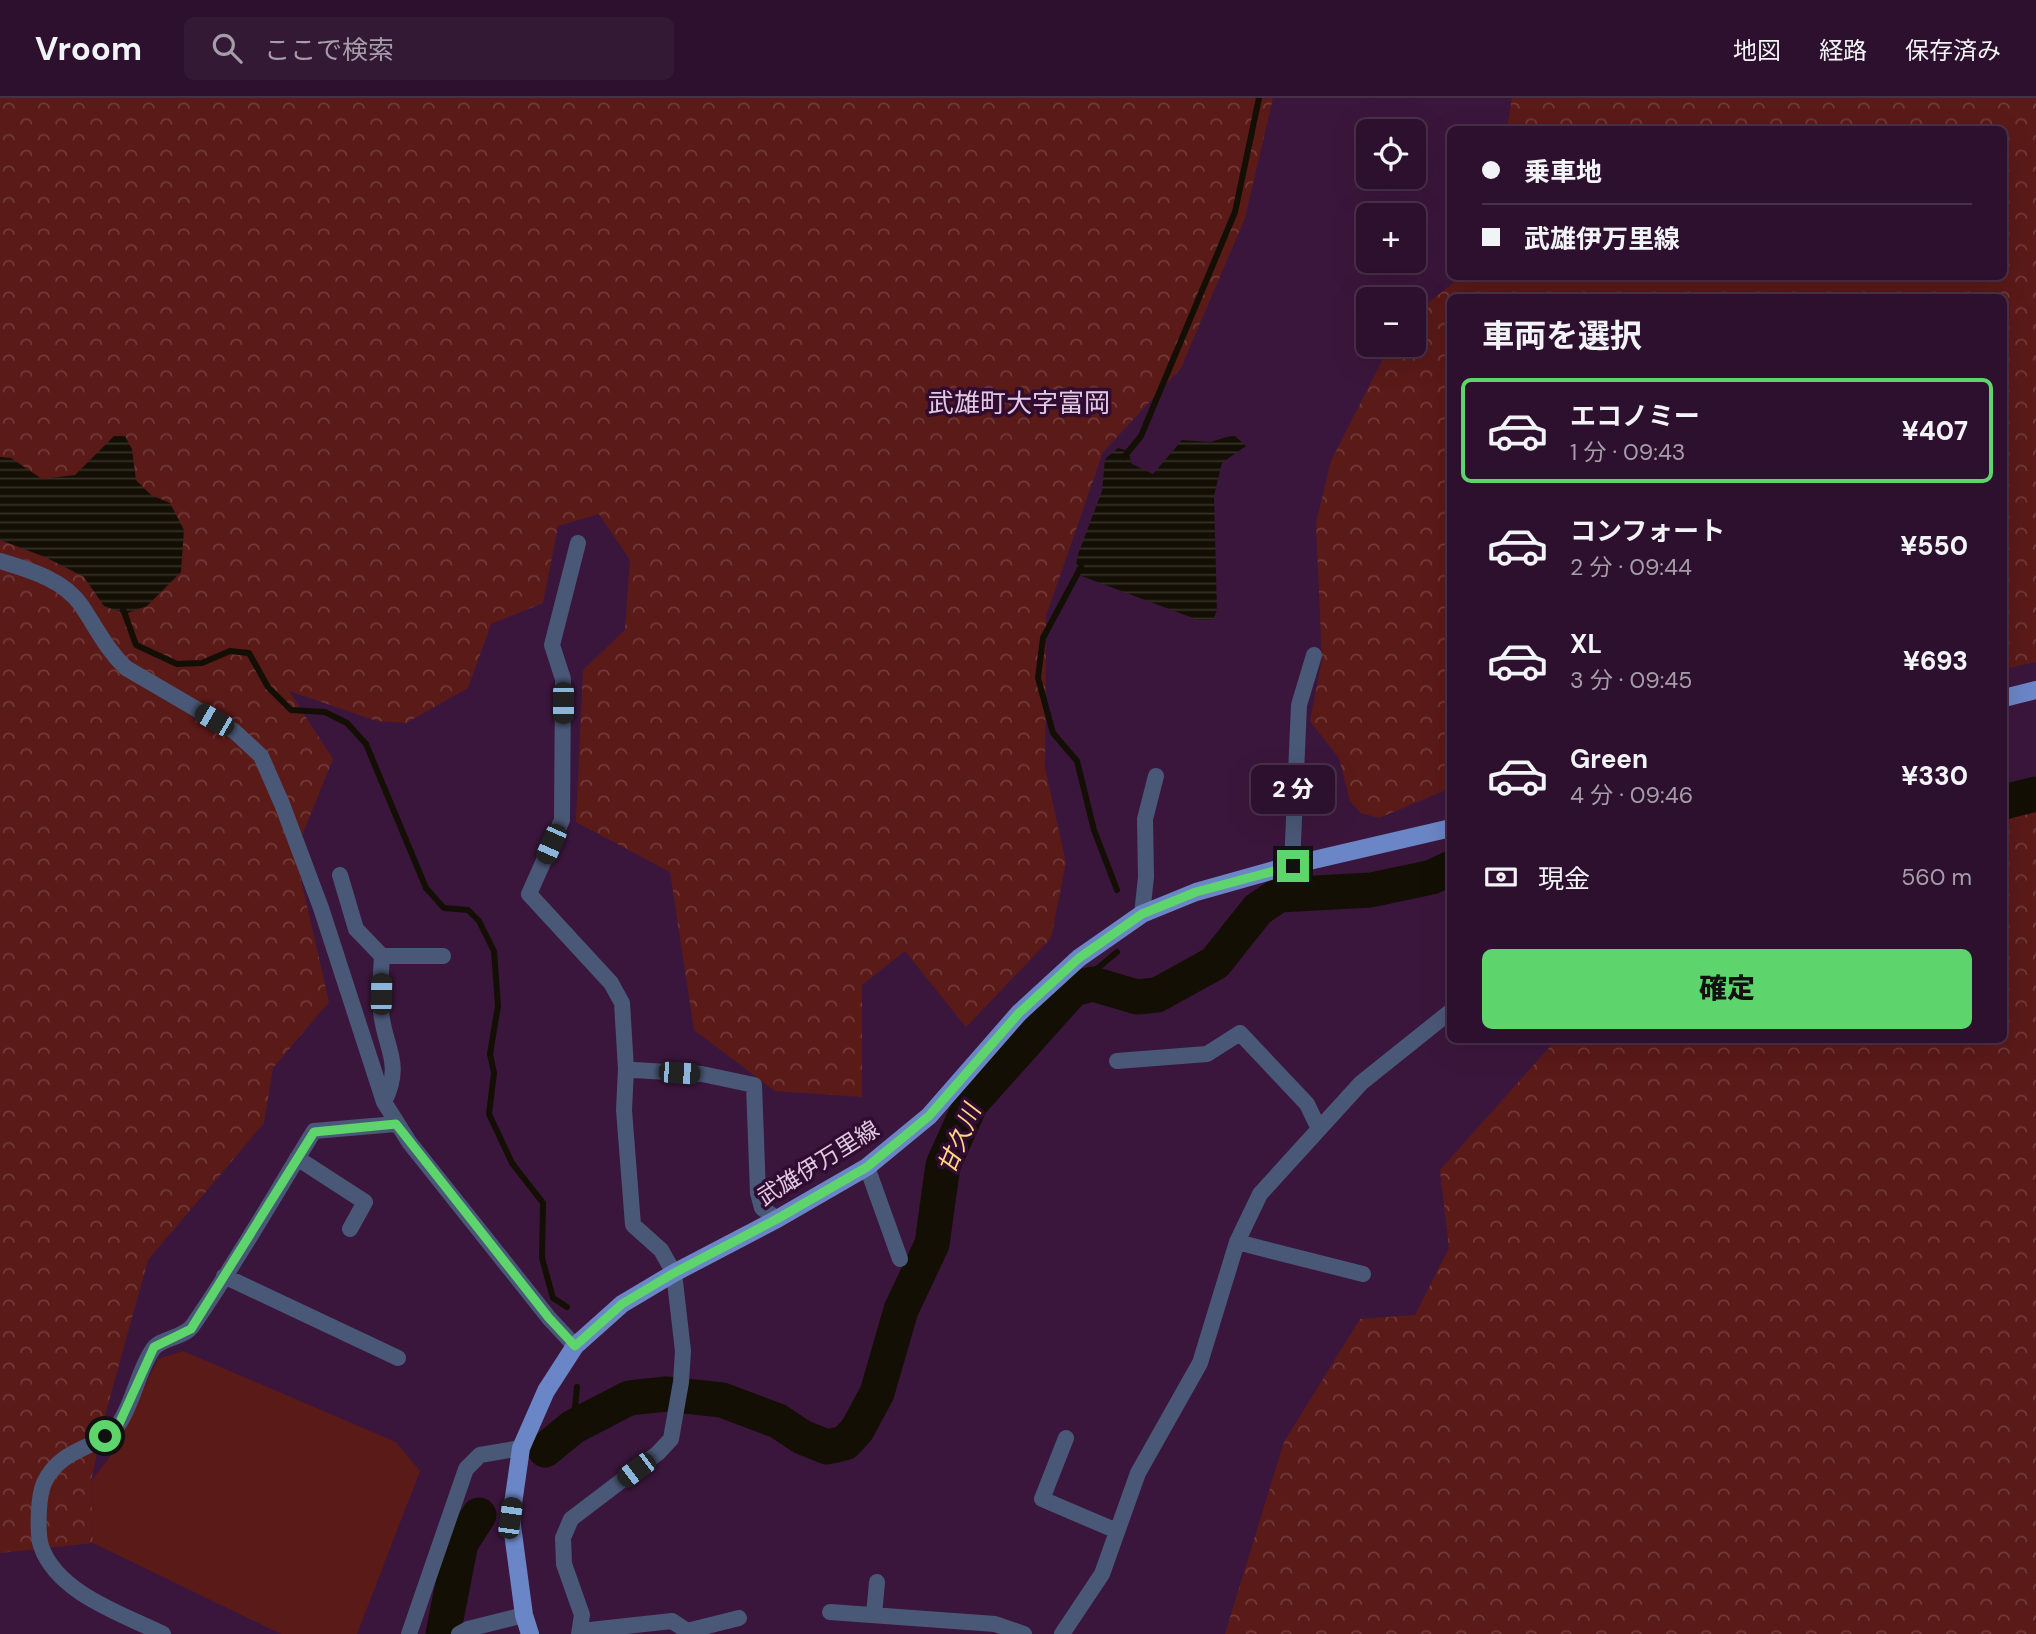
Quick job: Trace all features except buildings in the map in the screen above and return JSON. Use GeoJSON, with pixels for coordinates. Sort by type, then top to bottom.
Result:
{"type":"FeatureCollection","features":[{"type":"Feature","properties":{"kind":"main road"},"geometry":{"type":"LineString","coordinates":[[2007,697],[2036,690]]}},
{"type":"Feature","properties":{"kind":"main road","name":"武雄伊万里線"},"geometry":{"type":"LineString","coordinates":[[530,1634],[524,1615],[510,1518],[521,1448],[546,1391],[575,1346],[622,1304],[867,1167],[929,1116],[1019,1013],[1079,958],[1142,914],[1196,892],[1447,829]]}},
{"type":"Feature","properties":{"kind":"street"},"geometry":{"type":"LineString","coordinates":[[578,543],[552,645],[563,679],[562,820],[529,894],[611,983],[622,1003],[626,1069],[624,1110],[633,1225],[661,1250],[674,1273],[683,1351],[681,1382],[671,1439],[658,1453],[571,1519],[563,1538],[564,1564],[582,1615],[580,1632],[672,1621],[687,1631],[739,1618]]}},
{"type":"Feature","properties":{"kind":"street"},"geometry":{"type":"LineString","coordinates":[[0,561],[28,570],[65,588],[79,603],[113,656],[126,668],[234,731],[261,756],[279,794],[321,908],[384,1102],[396,1124],[549,1318],[575,1346]]}},
{"type":"Feature","properties":{"kind":"street"},"geometry":{"type":"LineString","coordinates":[[1293,866],[1299,705],[1314,655]]}},
{"type":"Feature","properties":{"kind":"street"},"geometry":{"type":"LineString","coordinates":[[1142,914],[1146,877],[1145,819],[1156,776]]}},
{"type":"Feature","properties":{"kind":"street"},"geometry":{"type":"LineString","coordinates":[[340,875],[356,929],[382,956],[381,1012],[394,1062],[384,1102]]}},
{"type":"Feature","properties":{"kind":"street"},"geometry":{"type":"LineString","coordinates":[[382,956],[443,956]]}},
{"type":"Feature","properties":{"kind":"street"},"geometry":{"type":"LineString","coordinates":[[1062,1634],[1102,1574],[1138,1473],[1200,1363],[1237,1242],[1260,1194],[1361,1083],[1447,1014]]}},
{"type":"Feature","properties":{"kind":"street"},"geometry":{"type":"LineString","coordinates":[[1117,1060],[1208,1054],[1240,1033],[1307,1104],[1319,1129]]}},
{"type":"Feature","properties":{"kind":"street"},"geometry":{"type":"LineString","coordinates":[[634,1070],[702,1074],[754,1085],[758,1193],[762,1208],[777,1219]]}},
{"type":"Feature","properties":{"kind":"street"},"geometry":{"type":"LineString","coordinates":[[163,1634],[78,1592],[49,1562],[40,1544],[39,1507],[43,1485],[55,1465],[65,1456],[105,1436],[119,1424],[154,1347],[191,1329],[314,1132],[396,1124]]}},
{"type":"Feature","properties":{"kind":"street"},"geometry":{"type":"LineString","coordinates":[[298,1158],[365,1202],[351,1229]]}},
{"type":"Feature","properties":{"kind":"street"},"geometry":{"type":"LineString","coordinates":[[867,1167],[900,1259]]}},
{"type":"Feature","properties":{"kind":"street"},"geometry":{"type":"LineString","coordinates":[[1237,1242],[1363,1274]]}},
{"type":"Feature","properties":{"kind":"street"},"geometry":{"type":"LineString","coordinates":[[224,1276],[398,1358]]}},
{"type":"Feature","properties":{"kind":"street"},"geometry":{"type":"LineString","coordinates":[[1066,1438],[1042,1499],[1117,1531]]}},
{"type":"Feature","properties":{"kind":"street"},"geometry":{"type":"LineString","coordinates":[[410,1634],[467,1469],[480,1455],[521,1448]]}},
{"type":"Feature","properties":{"kind":"street"},"geometry":{"type":"LineString","coordinates":[[874,1615],[877,1582]]}},
{"type":"Feature","properties":{"kind":"street"},"geometry":{"type":"LineString","coordinates":[[830,1612],[995,1624],[1024,1634]]}},
{"type":"Feature","properties":{"kind":"street"},"geometry":{"type":"LineString","coordinates":[[463,1631],[524,1615]]}},
{"type":"Feature","properties":{"kind":"green space"},"geometry":{"type":"Polygon","coordinates":[[[0,98],[1273,98],[1245,218],[1181,368],[1103,452],[1046,616],[1045,768],[1066,863],[1051,938],[966,1027],[905,951],[862,985],[862,1097],[775,1091],[694,1030],[670,872],[576,822],[583,670],[625,630],[630,560],[599,514],[558,526],[543,603],[491,624],[468,688],[406,723],[377,721],[289,691],[333,759],[295,853],[329,1002],[273,1068],[264,1123],[148,1260],[107,1408],[91,1481],[93,1543],[0,1553],[0,98]]]}},
{"type":"Feature","properties":{"kind":"green space"},"geometry":{"type":"Polygon","coordinates":[[[1512,98],[2036,98],[2036,662],[2007,668],[2007,294],[1447,294],[1447,790],[1379,818],[1361,813],[1350,801],[1339,758],[1310,721],[1322,660],[1316,523],[1331,461],[1384,357],[1426,357],[1426,305],[1457,280],[2007,280],[2007,126],[1507,126],[1512,98]]]}},
{"type":"Feature","properties":{"kind":"green space"},"geometry":{"type":"Polygon","coordinates":[[[2036,785],[2036,1634],[1225,1634],[1284,1442],[1360,1319],[1415,1315],[1449,1248],[1440,1170],[1553,1043],[2007,1043],[2007,793],[2036,785]]]}},
{"type":"Feature","properties":{"kind":"green space"},"geometry":{"type":"Polygon","coordinates":[[[183,1351],[396,1442],[420,1471],[357,1634],[281,1634],[93,1543],[91,1481],[109,1458],[158,1359],[183,1351]]]}},
{"type":"Feature","properties":{"kind":"shaded area"},"geometry":{"type":"Polygon","coordinates":[[[1234,435],[1246,446],[1222,463],[1214,496],[1217,610],[1213,620],[1198,620],[1076,574],[1077,557],[1102,491],[1105,459],[1118,448],[1128,451],[1132,464],[1153,474],[1182,440],[1210,442],[1234,435]]]}},
{"type":"Feature","properties":{"kind":"shaded area"},"geometry":{"type":"Polygon","coordinates":[[[114,436],[125,436],[132,449],[136,480],[151,495],[170,503],[184,530],[181,572],[147,606],[125,614],[104,606],[84,577],[45,557],[0,540],[0,457],[11,458],[42,479],[75,475],[114,436]]]}},
{"type":"Feature","properties":{"kind":"waterway"},"geometry":{"type":"LineString","coordinates":[[1124,457],[1141,436],[1235,212],[1259,98]]}},
{"type":"Feature","properties":{"kind":"waterway"},"geometry":{"type":"LineString","coordinates":[[1081,567],[1043,638],[1038,678],[1053,733],[1077,761],[1094,830],[1117,890]]}},
{"type":"Feature","properties":{"kind":"waterway"},"geometry":{"type":"LineString","coordinates":[[122,606],[136,645],[177,664],[202,663],[230,651],[249,653],[268,687],[291,710],[325,712],[347,723],[366,744],[426,888],[444,908],[468,910],[479,921],[494,951],[498,1006],[490,1054],[494,1073],[489,1114],[512,1163],[543,1203],[542,1258],[553,1298],[567,1307]]}},
{"type":"Feature","properties":{"kind":"waterway","name":"甘久川"},"geometry":{"type":"LineString","coordinates":[[2007,801],[2036,794]]}},
{"type":"Feature","properties":{"kind":"waterway","name":"甘久川"},"geometry":{"type":"LineString","coordinates":[[545,1450],[573,1427],[629,1398],[666,1394],[722,1400],[778,1421],[802,1437],[827,1447],[845,1443],[857,1430],[877,1393],[901,1310],[932,1244],[943,1165],[971,1103],[1073,989],[1093,984],[1137,997],[1157,995],[1215,963],[1258,909],[1279,895],[1371,890],[1432,877],[1447,870]]}},
{"type":"Feature","properties":{"kind":"waterway"},"geometry":{"type":"LineString","coordinates":[[1073,989],[1117,952]]}},
{"type":"Feature","properties":{"kind":"waterway"},"geometry":{"type":"LineString","coordinates":[[573,1427],[577,1387]]}},
{"type":"Feature","properties":{"kind":"waterway","name":"甘久川"},"geometry":{"type":"LineString","coordinates":[[443,1634],[461,1543],[479,1515]]}},
{"type":"Feature","properties":{"kind":"district","name":"武雄町大字富岡"},"geometry":{"type":"Point","coordinates":[1019,403]}},
{"type":"Feature","properties":{"kind":"route"},"geometry":{"type":"LineString","coordinates":[[105,1436],[119,1424],[154,1347],[191,1329],[314,1132],[396,1124],[549,1318],[575,1346],[622,1304],[867,1167],[929,1116],[1019,1013],[1079,958],[1142,914],[1196,892],[1293,866]]}}]}
